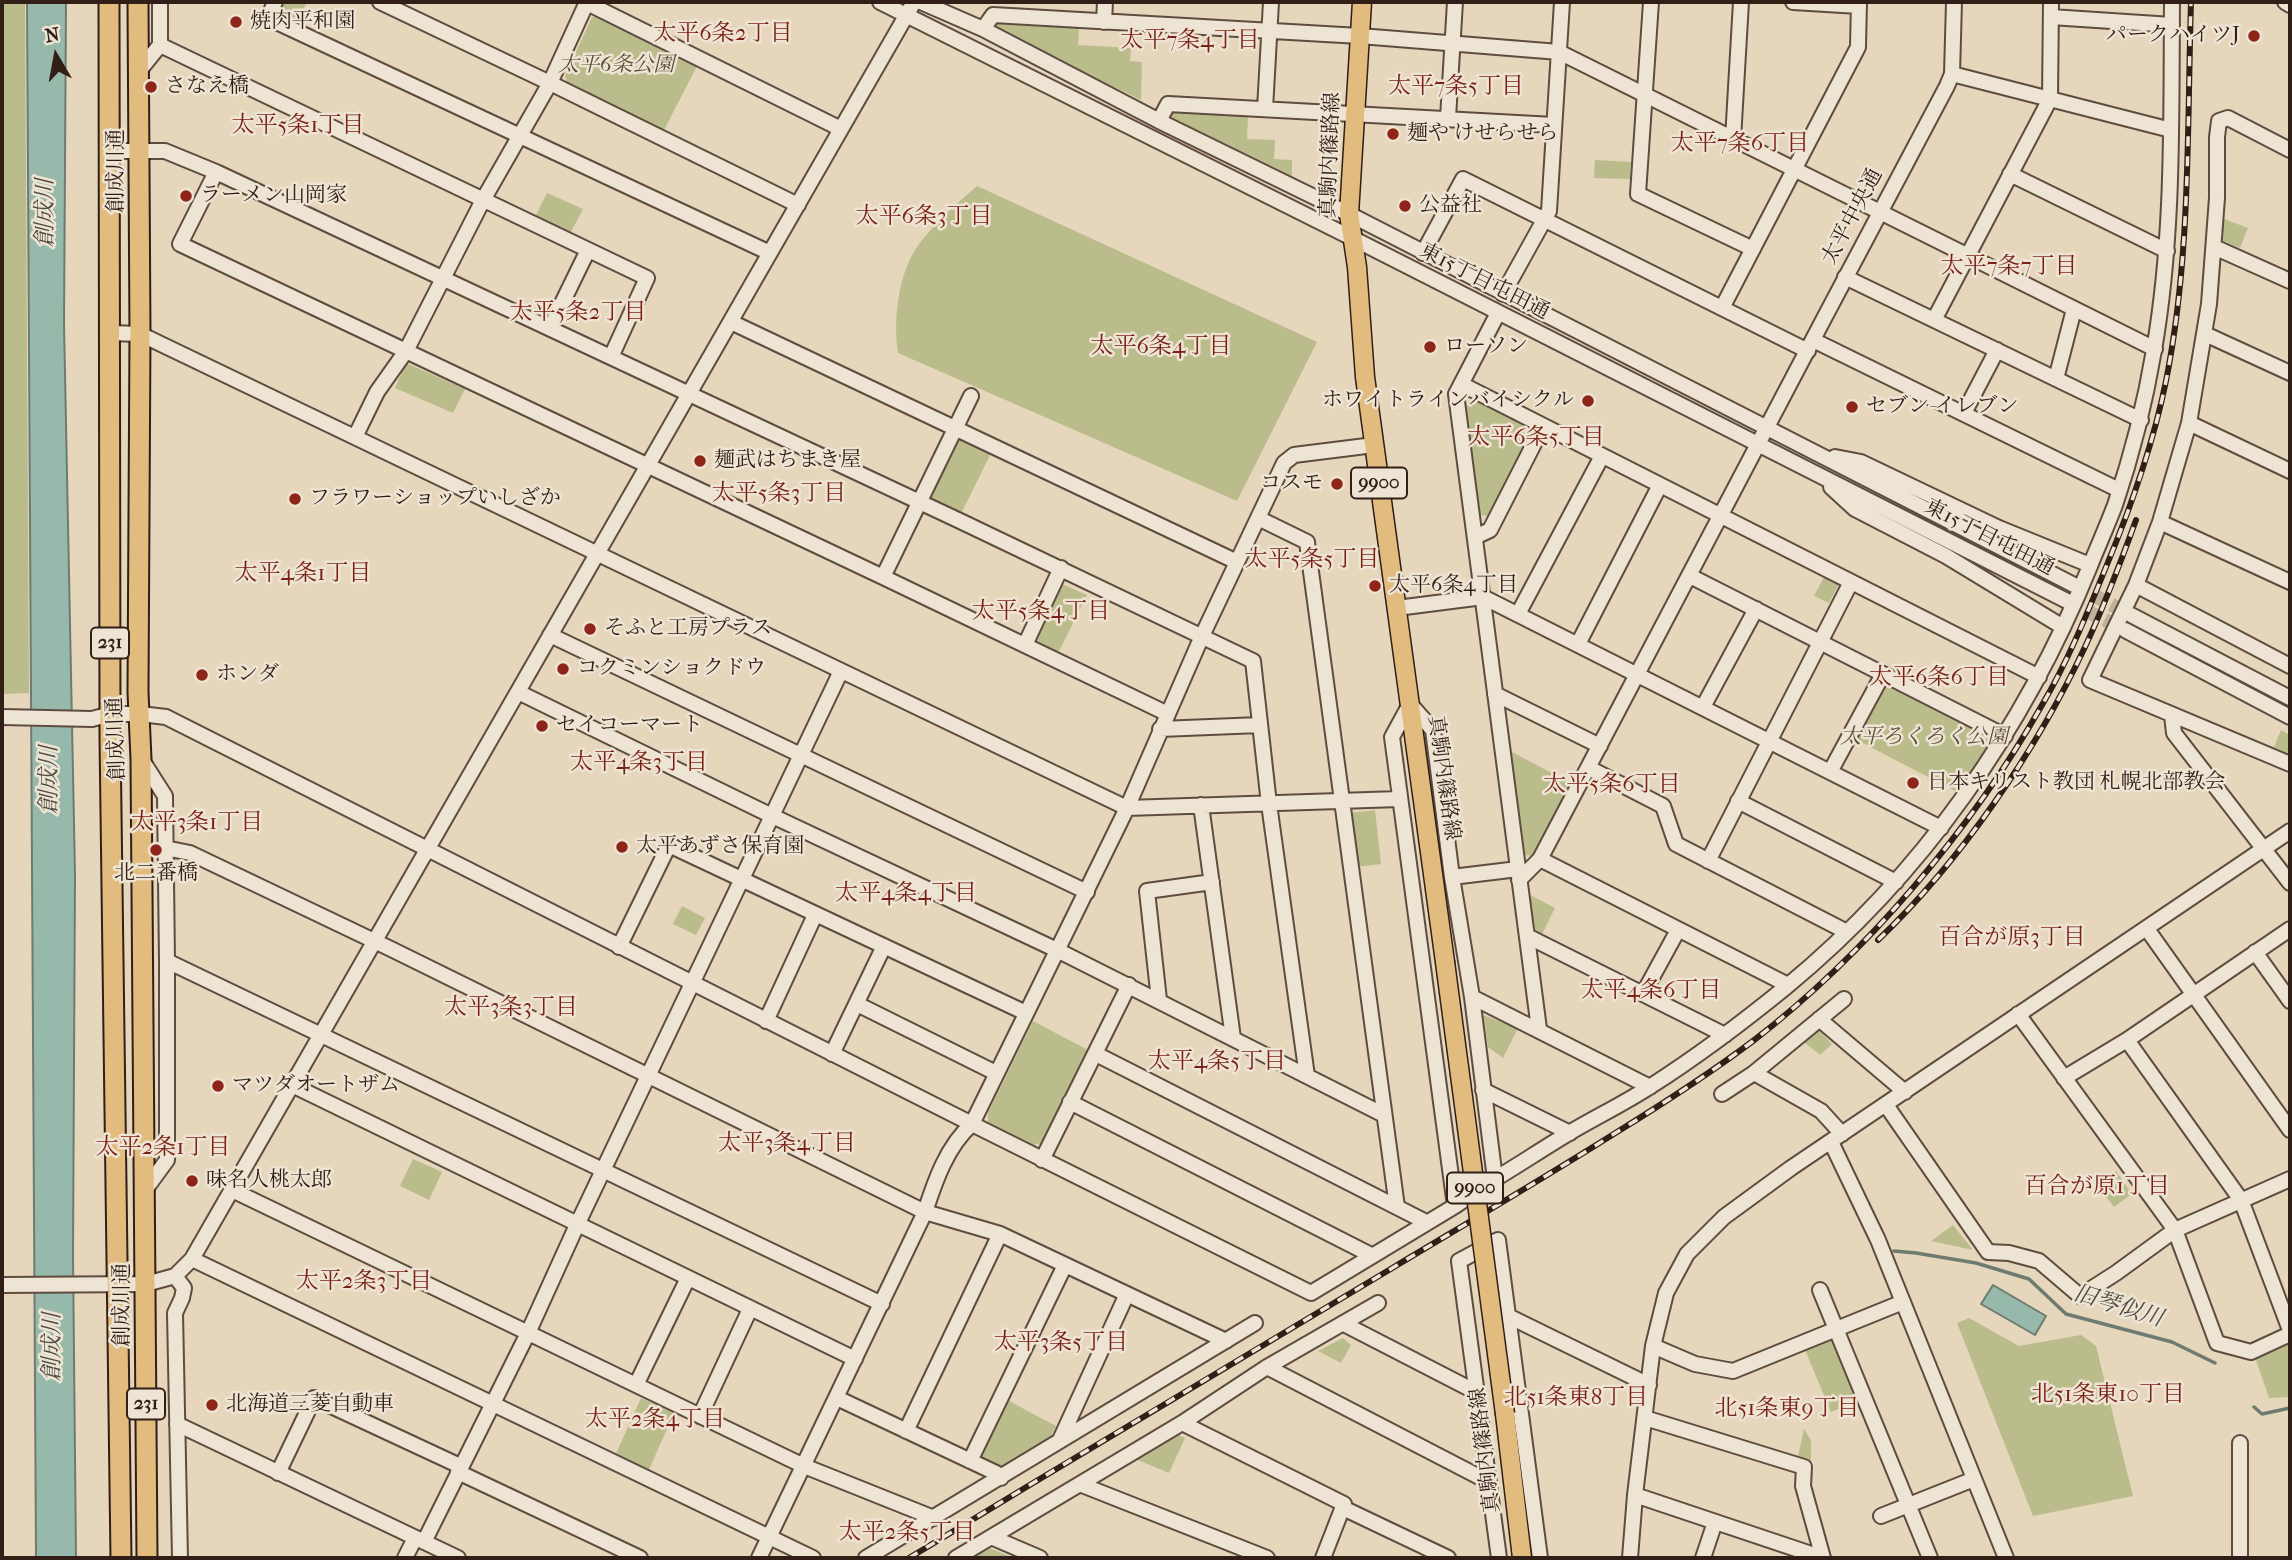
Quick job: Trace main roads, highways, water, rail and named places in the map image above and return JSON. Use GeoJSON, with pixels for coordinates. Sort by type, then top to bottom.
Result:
{"type":"FeatureCollection","features":[{"type":"Feature","properties":{"kind":"highway","name":"創成川通"},"geometry":{"type":"LineString","coordinates":[[109,2],[111,714],[121,1558]]}},
{"type":"Feature","properties":{"kind":"highway","name":"創成川通"},"geometry":{"type":"LineString","coordinates":[[138,2],[138,678],[141,759],[147,1558]]}},
{"type":"Feature","properties":{"kind":"main road","name":"真駒内篠路線"},"geometry":{"type":"LineString","coordinates":[[1362,2],[1349,214],[1357,267],[1365,377],[1446,962],[1522,1558]]}},
{"type":"Feature","properties":{"kind":"water","name":"創成川"},"geometry":{"type":"Polygon","coordinates":[[[27,2],[66,2],[64,324],[75,874],[73,1255],[76,1558],[36,1558],[27,2]]]}},
{"type":"Feature","properties":{"kind":"water"},"geometry":{"type":"Polygon","coordinates":[[[1993,1285],[2046,1316],[2035,1335],[1981,1304],[1993,1285]]]}},
{"type":"Feature","properties":{"kind":"waterway","name":"旧琴似川"},"geometry":{"type":"LineString","coordinates":[[1894,1251],[1976,1263],[2029,1279],[2066,1314],[2172,1342],[2215,1363]]}},
{"type":"Feature","properties":{"kind":"waterway","name":"旧琴似川"},"geometry":{"type":"LineString","coordinates":[[2254,1407],[2262,1414],[2290,1408]]}},
{"type":"Feature","properties":{"kind":"tunnel"},"geometry":{"type":"LineString","coordinates":[[2074,585],[2131,615]]}},
{"type":"Feature","properties":{"kind":"tunnel"},"geometry":{"type":"LineString","coordinates":[[2067,601],[2125,630]]}},
{"type":"Feature","properties":{"kind":"railway"},"geometry":{"type":"LineString","coordinates":[[909,1558],[1534,1183],[1686,1088],[1753,1041],[1795,1007],[1876,929],[1914,887],[1983,798],[2051,688],[2099,585],[2148,452],[2166,381],[2180,287],[2186,192],[2191,2]]}},
{"type":"Feature","properties":{"kind":"railway"},"geometry":{"type":"LineString","coordinates":[[1878,940],[1967,841],[2043,727],[2084,649],[2136,520]]}},
{"type":"Feature","properties":{"kind":"place","name":"焼肉平和園"},"geometry":{"type":"Point","coordinates":[236,22]}},
{"type":"Feature","properties":{"kind":"place","name":"パークハイツJ"},"geometry":{"type":"Point","coordinates":[2254,36]}},
{"type":"Feature","properties":{"kind":"place","name":"さなえ橋"},"geometry":{"type":"Point","coordinates":[151,87]}},
{"type":"Feature","properties":{"kind":"place","name":"麺や けせらせら"},"geometry":{"type":"Point","coordinates":[1393,134]}},
{"type":"Feature","properties":{"kind":"place","name":"ラーメン山岡家"},"geometry":{"type":"Point","coordinates":[186,196]}},
{"type":"Feature","properties":{"kind":"place","name":"公益社"},"geometry":{"type":"Point","coordinates":[1405,206]}},
{"type":"Feature","properties":{"kind":"place","name":"ローソン"},"geometry":{"type":"Point","coordinates":[1430,347]}},
{"type":"Feature","properties":{"kind":"place","name":"ホワイトラインバイシクル"},"geometry":{"type":"Point","coordinates":[1588,401]}},
{"type":"Feature","properties":{"kind":"place","name":"セブン-イレブン"},"geometry":{"type":"Point","coordinates":[1852,407]}},
{"type":"Feature","properties":{"kind":"place","name":"麺武はちまき屋"},"geometry":{"type":"Point","coordinates":[700,461]}},
{"type":"Feature","properties":{"kind":"place","name":"コスモ"},"geometry":{"type":"Point","coordinates":[1337,484]}},
{"type":"Feature","properties":{"kind":"place","name":"フラワーショップいしざか"},"geometry":{"type":"Point","coordinates":[295,499]}},
{"type":"Feature","properties":{"kind":"place","name":"太平6条4丁目"},"geometry":{"type":"Point","coordinates":[1375,586]}},
{"type":"Feature","properties":{"kind":"place","name":"そふと工房プラス"},"geometry":{"type":"Point","coordinates":[590,629]}},
{"type":"Feature","properties":{"kind":"place","name":"コクミンショクドウ"},"geometry":{"type":"Point","coordinates":[563,669]}},
{"type":"Feature","properties":{"kind":"place","name":"ホンダ"},"geometry":{"type":"Point","coordinates":[202,675]}},
{"type":"Feature","properties":{"kind":"place","name":"セイコーマート"},"geometry":{"type":"Point","coordinates":[542,726]}},
{"type":"Feature","properties":{"kind":"place","name":"日本キリスト教団 札幌北部教会"},"geometry":{"type":"Point","coordinates":[1913,783]}},
{"type":"Feature","properties":{"kind":"place","name":"太平あずさ保育園"},"geometry":{"type":"Point","coordinates":[622,847]}},
{"type":"Feature","properties":{"kind":"place","name":"北二番橋"},"geometry":{"type":"Point","coordinates":[156,850]}},
{"type":"Feature","properties":{"kind":"place","name":"マツダオートザム"},"geometry":{"type":"Point","coordinates":[218,1086]}},
{"type":"Feature","properties":{"kind":"place","name":"味名人桃太郎"},"geometry":{"type":"Point","coordinates":[192,1181]}},
{"type":"Feature","properties":{"kind":"place","name":"北海道三菱自動車"},"geometry":{"type":"Point","coordinates":[212,1405]}},
{"type":"Feature","properties":{"kind":"district","name":"太平6条2丁目"},"geometry":{"type":"Point","coordinates":[723,34]}},
{"type":"Feature","properties":{"kind":"district","name":"太平7条4丁目"},"geometry":{"type":"Point","coordinates":[1190,41]}},
{"type":"Feature","properties":{"kind":"district","name":"太平7条5丁目"},"geometry":{"type":"Point","coordinates":[1456,87]}},
{"type":"Feature","properties":{"kind":"district","name":"太平5条1丁目"},"geometry":{"type":"Point","coordinates":[298,126]}},
{"type":"Feature","properties":{"kind":"district","name":"太平7条6丁目"},"geometry":{"type":"Point","coordinates":[1740,144]}},
{"type":"Feature","properties":{"kind":"district","name":"太平6条3丁目"},"geometry":{"type":"Point","coordinates":[924,217]}},
{"type":"Feature","properties":{"kind":"district","name":"太平7条7丁目"},"geometry":{"type":"Point","coordinates":[2009,267]}},
{"type":"Feature","properties":{"kind":"district","name":"太平5条2丁目"},"geometry":{"type":"Point","coordinates":[578,313]}},
{"type":"Feature","properties":{"kind":"district","name":"太平6条4丁目"},"geometry":{"type":"Point","coordinates":[1161,347]}},
{"type":"Feature","properties":{"kind":"district","name":"太平6条5丁目"},"geometry":{"type":"Point","coordinates":[1536,438]}},
{"type":"Feature","properties":{"kind":"district","name":"太平5条3丁目"},"geometry":{"type":"Point","coordinates":[779,494]}},
{"type":"Feature","properties":{"kind":"district","name":"太平5条5丁目"},"geometry":{"type":"Point","coordinates":[1312,560]}},
{"type":"Feature","properties":{"kind":"district","name":"太平4条1丁目"},"geometry":{"type":"Point","coordinates":[303,574]}},
{"type":"Feature","properties":{"kind":"district","name":"太平5条4丁目"},"geometry":{"type":"Point","coordinates":[1041,612]}},
{"type":"Feature","properties":{"kind":"district","name":"太平6条6丁目"},"geometry":{"type":"Point","coordinates":[1939,678]}},
{"type":"Feature","properties":{"kind":"district","name":"太平4条3丁目"},"geometry":{"type":"Point","coordinates":[639,763]}},
{"type":"Feature","properties":{"kind":"district","name":"太平5条6丁目"},"geometry":{"type":"Point","coordinates":[1612,785]}},
{"type":"Feature","properties":{"kind":"district","name":"太平3条1丁目"},"geometry":{"type":"Point","coordinates":[197,823]}},
{"type":"Feature","properties":{"kind":"district","name":"太平4条4丁目"},"geometry":{"type":"Point","coordinates":[906,894]}},
{"type":"Feature","properties":{"kind":"district","name":"百合が原3丁目"},"geometry":{"type":"Point","coordinates":[2012,938]}},
{"type":"Feature","properties":{"kind":"district","name":"太平4条6丁目"},"geometry":{"type":"Point","coordinates":[1651,991]}},
{"type":"Feature","properties":{"kind":"district","name":"太平3条3丁目"},"geometry":{"type":"Point","coordinates":[511,1008]}},
{"type":"Feature","properties":{"kind":"district","name":"太平4条5丁目"},"geometry":{"type":"Point","coordinates":[1217,1062]}},
{"type":"Feature","properties":{"kind":"district","name":"太平3条4丁目"},"geometry":{"type":"Point","coordinates":[787,1144]}},
{"type":"Feature","properties":{"kind":"district","name":"太平2条1丁目"},"geometry":{"type":"Point","coordinates":[163,1148]}},
{"type":"Feature","properties":{"kind":"district","name":"百合が原1丁目"},"geometry":{"type":"Point","coordinates":[2097,1187]}},
{"type":"Feature","properties":{"kind":"district","name":"太平2条3丁目"},"geometry":{"type":"Point","coordinates":[364,1282]}},
{"type":"Feature","properties":{"kind":"district","name":"太平3条5丁目"},"geometry":{"type":"Point","coordinates":[1061,1343]}},
{"type":"Feature","properties":{"kind":"district","name":"北51条東10丁目"},"geometry":{"type":"Point","coordinates":[2108,1395]}},
{"type":"Feature","properties":{"kind":"district","name":"北51条東8丁目"},"geometry":{"type":"Point","coordinates":[1576,1398]}},
{"type":"Feature","properties":{"kind":"district","name":"北51条東9丁目"},"geometry":{"type":"Point","coordinates":[1787,1409]}},
{"type":"Feature","properties":{"kind":"district","name":"太平2条4丁目"},"geometry":{"type":"Point","coordinates":[655,1420]}},
{"type":"Feature","properties":{"kind":"district","name":"太平2条5丁目"},"geometry":{"type":"Point","coordinates":[907,1533]}},
{"type":"Feature","properties":{"kind":"park label","name":"太平6条公園"},"geometry":{"type":"Point","coordinates":[616,66]}},
{"type":"Feature","properties":{"kind":"park label","name":"太平ろくろく公園"},"geometry":{"type":"Point","coordinates":[1924,738]}}]}
